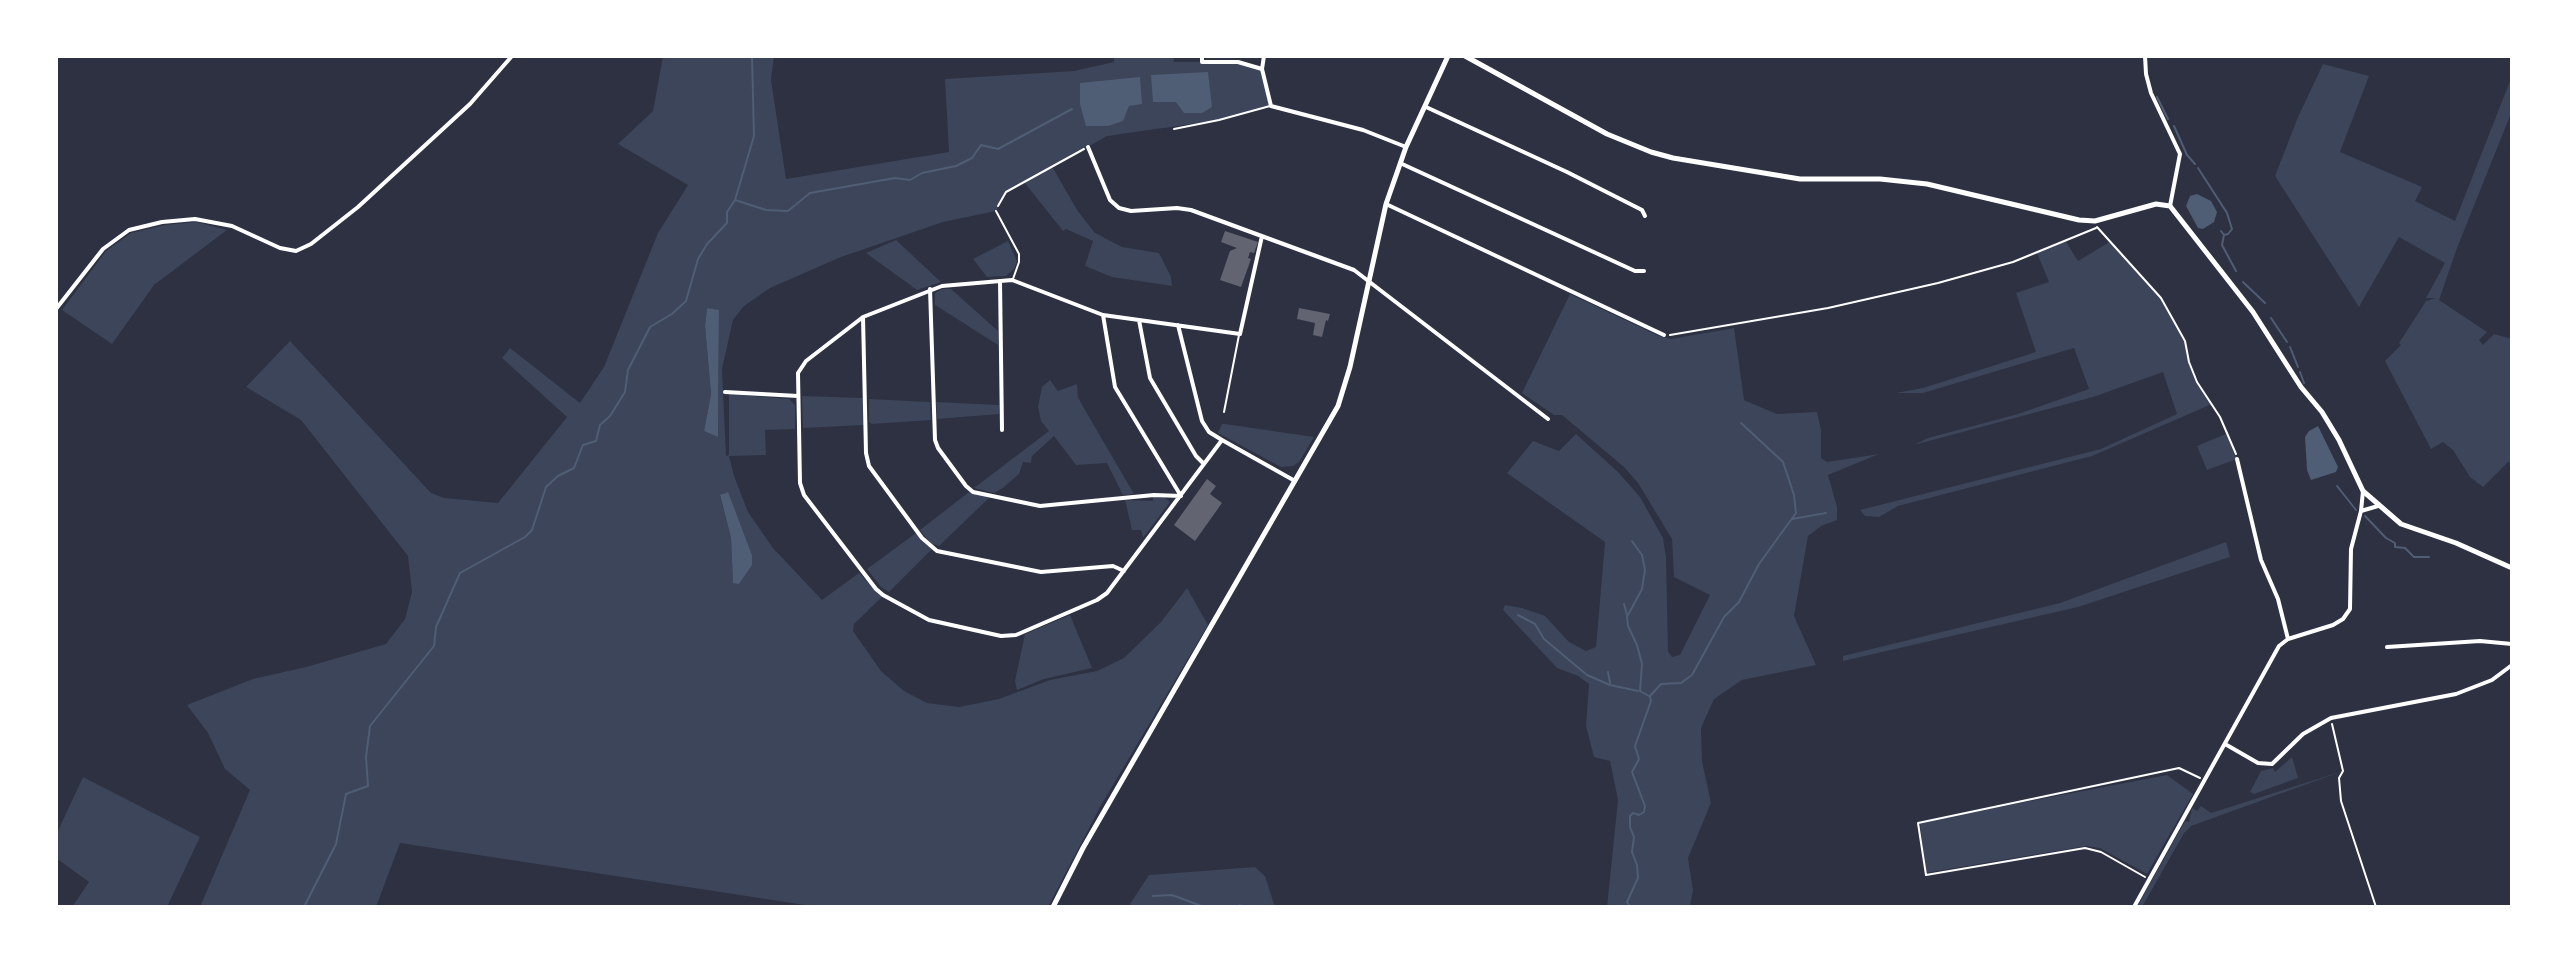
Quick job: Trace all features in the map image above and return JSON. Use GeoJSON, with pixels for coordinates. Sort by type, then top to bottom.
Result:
{"type":"FeatureCollection","features":[{"type":"Feature","properties":{"kind":"street"},"geometry":{"type":"LineString","coordinates":[[56,309],[103,249],[129,230],[162,222],[195,219],[232,226],[280,248],[296,251],[311,244],[358,207],[470,104],[512,56]]}},
{"type":"Feature","properties":{"kind":"street"},"geometry":{"type":"LineString","coordinates":[[1202,56],[1202,62],[1238,62],[1262,69]]}},
{"type":"Feature","properties":{"kind":"street"},"geometry":{"type":"LineString","coordinates":[[1264,56],[1262,69],[1271,106],[1363,130],[1406,147]]}},
{"type":"Feature","properties":{"kind":"street"},"geometry":{"type":"LineString","coordinates":[[1053,907],[1083,848],[1322,438],[1344,390],[1386,204],[1406,147],[1448,56]]}},
{"type":"Feature","properties":{"kind":"street"},"geometry":{"type":"LineString","coordinates":[[1465,56],[1629,144],[1673,158],[1800,179],[1901,181],[1941,187],[2096,224],[2156,204],[2170,206],[2253,312],[2301,387],[2322,412],[2363,491],[2412,530],[2456,543],[2512,568]]}},
{"type":"Feature","properties":{"kind":"street"},"geometry":{"type":"LineString","coordinates":[[2145,56],[2151,93],[2180,154],[2170,206]]}},
{"type":"Feature","properties":{"kind":"street"},"geometry":{"type":"LineString","coordinates":[[1426,107],[1567,172],[1642,210],[1645,216]]}},
{"type":"Feature","properties":{"kind":"street"},"geometry":{"type":"LineString","coordinates":[[1088,147],[1110,200],[1119,208],[1131,211],[1191,210],[1342,264],[1368,279],[1548,419]]}},
{"type":"Feature","properties":{"kind":"street"},"geometry":{"type":"LineString","coordinates":[[1400,163],[1635,271],[1644,271]]}},
{"type":"Feature","properties":{"kind":"street"},"geometry":{"type":"LineString","coordinates":[[1386,204],[1664,335]]}},
{"type":"Feature","properties":{"kind":"street"},"geometry":{"type":"LineString","coordinates":[[1222,440],[1107,593],[1016,635],[1001,636],[929,620],[876,589],[804,495],[800,483],[798,396],[801,367],[863,317],[930,289],[1012,280],[1103,315],[1240,334],[1262,236]]}},
{"type":"Feature","properties":{"kind":"street"},"geometry":{"type":"LineString","coordinates":[[1000,281],[1002,430]]}},
{"type":"Feature","properties":{"kind":"street"},"geometry":{"type":"LineString","coordinates":[[930,289],[935,440],[973,492],[1040,506],[1154,495],[1181,496]]}},
{"type":"Feature","properties":{"kind":"street"},"geometry":{"type":"LineString","coordinates":[[1103,315],[1115,387],[1181,496]]}},
{"type":"Feature","properties":{"kind":"street"},"geometry":{"type":"LineString","coordinates":[[863,317],[866,453],[869,466],[922,538],[937,551],[1041,572],[1113,566],[1124,571]]}},
{"type":"Feature","properties":{"kind":"street"},"geometry":{"type":"LineString","coordinates":[[1139,320],[1150,378],[1196,456],[1204,464]]}},
{"type":"Feature","properties":{"kind":"street"},"geometry":{"type":"LineString","coordinates":[[1178,325],[1202,421],[1209,432],[1296,481]]}},
{"type":"Feature","properties":{"kind":"street"},"geometry":{"type":"LineString","coordinates":[[725,392],[798,396]]}},
{"type":"Feature","properties":{"kind":"street"},"geometry":{"type":"LineString","coordinates":[[2237,459],[2261,560],[2278,599],[2288,639]]}},
{"type":"Feature","properties":{"kind":"street"},"geometry":{"type":"LineString","coordinates":[[2134,907],[2279,646],[2288,639],[2321,631],[2347,615],[2352,600],[2351,549],[2363,491]]}},
{"type":"Feature","properties":{"kind":"street"},"geometry":{"type":"LineString","coordinates":[[2361,511],[2378,506]]}},
{"type":"Feature","properties":{"kind":"street"},"geometry":{"type":"LineString","coordinates":[[2387,647],[2480,641],[2512,644]]}},
{"type":"Feature","properties":{"kind":"street"},"geometry":{"type":"LineString","coordinates":[[2225,744],[2266,765],[2277,760],[2303,734],[2331,718],[2456,694],[2492,680],[2512,665]]}},
{"type":"Feature","properties":{"kind":"lane"},"geometry":{"type":"LineString","coordinates":[[1174,129],[1271,106]]}},
{"type":"Feature","properties":{"kind":"lane"},"geometry":{"type":"LineString","coordinates":[[996,211],[1019,254],[1012,280]]}},
{"type":"Feature","properties":{"kind":"lane"},"geometry":{"type":"LineString","coordinates":[[1224,412],[1240,334]]}},
{"type":"Feature","properties":{"kind":"path"},"geometry":{"type":"LineString","coordinates":[[996,211],[1006,192],[1088,147]]}},
{"type":"Feature","properties":{"kind":"path"},"geometry":{"type":"LineString","coordinates":[[1664,335],[1674,336],[1814,311],[1938,283],[2013,262],[2096,224],[2161,298],[2185,341],[2197,382],[2220,417],[2237,459]]}},
{"type":"Feature","properties":{"kind":"path"},"geometry":{"type":"LineString","coordinates":[[2331,718],[2343,771],[2339,778],[2341,801],[2376,907]]}},
{"type":"Feature","properties":{"kind":"path"},"geometry":{"type":"LineString","coordinates":[[2149,879],[2101,852],[2085,848],[1926,875],[1918,823],[2179,768],[2205,781]]}},
{"type":"Feature","properties":{"kind":"shaded area"},"geometry":{"type":"Polygon","coordinates":[[[663,56],[774,56],[771,80],[786,179],[949,152],[945,79],[1074,71],[1114,62],[1114,56],[1173,56],[1174,62],[1238,62],[1262,69],[1271,106],[1219,120],[1107,136],[1049,169],[1053,168],[1077,210],[1095,233],[1122,247],[1159,253],[1172,286],[1112,277],[1085,266],[1093,241],[1066,229],[1063,231],[1024,182],[1006,192],[996,211],[943,222],[841,257],[770,288],[744,306],[733,320],[722,369],[726,456],[729,455],[729,394],[789,399],[795,405],[795,429],[765,430],[766,455],[729,456],[748,512],[773,548],[822,600],[859,573],[882,597],[854,624],[853,631],[881,671],[904,691],[927,703],[959,707],[999,699],[1050,680],[1097,671],[1124,658],[1161,622],[1187,588],[1208,625],[1100,807],[1048,907],[818,907],[400,843],[376,907],[200,907],[250,790],[225,769],[208,733],[187,705],[253,679],[386,644],[405,619],[412,592],[408,556],[301,420],[246,387],[290,341],[431,493],[444,498],[498,503],[567,417],[502,358],[510,348],[580,403],[604,367],[658,233],[688,185],[618,144],[653,111],[663,56]],[[707,308],[705,326],[711,394],[704,431],[718,436],[719,311],[707,308]],[[727,492],[720,496],[731,538],[733,582],[752,555],[727,492]]]}},
{"type":"Feature","properties":{"kind":"shaded area"},"geometry":{"type":"Polygon","coordinates":[[[2323,64],[2369,76],[2340,152],[2422,187],[2415,201],[2455,221],[2512,76],[2512,111],[2439,300],[2487,332],[2479,340],[2483,345],[2494,334],[2512,339],[2512,464],[2508,462],[2483,487],[2470,477],[2453,450],[2443,442],[2431,449],[2385,361],[2401,345],[2399,343],[2426,301],[2436,298],[2426,298],[2445,263],[2399,237],[2359,307],[2275,176],[2323,64]]]}},
{"type":"Feature","properties":{"kind":"shaded area"},"geometry":{"type":"Polygon","coordinates":[[[1208,72],[1212,107],[1202,113],[1184,113],[1176,102],[1153,102],[1151,75],[1208,72]]]}},
{"type":"Feature","properties":{"kind":"shaded area"},"geometry":{"type":"Polygon","coordinates":[[[1140,77],[1142,104],[1129,106],[1123,121],[1108,126],[1086,126],[1080,104],[1080,83],[1140,77]]]}},
{"type":"Feature","properties":{"kind":"shaded area"},"geometry":{"type":"Polygon","coordinates":[[[2197,194],[2211,201],[2217,212],[2214,222],[2203,229],[2198,228],[2186,206],[2190,196],[2197,194]]]}},
{"type":"Feature","properties":{"kind":"shaded area"},"geometry":{"type":"Polygon","coordinates":[[[196,222],[227,230],[154,285],[112,344],[62,310],[106,251],[131,233],[196,222]]]}},
{"type":"Feature","properties":{"kind":"shaded area"},"geometry":{"type":"Polygon","coordinates":[[[896,240],[941,282],[917,290],[866,253],[896,240]]]}},
{"type":"Feature","properties":{"kind":"shaded area"},"geometry":{"type":"Polygon","coordinates":[[[2065,240],[2078,261],[2111,241],[2161,298],[2185,341],[2197,382],[2212,404],[2092,456],[1898,506],[1879,517],[1865,516],[1860,510],[2101,449],[2177,414],[2163,372],[2093,397],[1914,445],[1928,438],[2018,414],[2089,389],[2074,348],[1923,393],[1896,393],[1923,388],[2036,352],[2016,293],[2049,282],[2037,253],[2065,240]]]}},
{"type":"Feature","properties":{"kind":"shaded area"},"geometry":{"type":"Polygon","coordinates":[[[1008,241],[1017,261],[1014,269],[1006,276],[987,277],[973,259],[1008,241]]]}},
{"type":"Feature","properties":{"kind":"shaded area"},"geometry":{"type":"Polygon","coordinates":[[[951,289],[998,331],[998,345],[935,305],[935,293],[951,289]]]}},
{"type":"Feature","properties":{"kind":"shaded area"},"geometry":{"type":"Polygon","coordinates":[[[1570,294],[1671,339],[1734,328],[1744,400],[1777,414],[1817,412],[1821,430],[1821,458],[1827,462],[1879,454],[1828,475],[1837,507],[1837,520],[1821,526],[1808,536],[1794,616],[1816,665],[1742,680],[1714,699],[1701,728],[1702,761],[1711,803],[1688,858],[1693,890],[1690,907],[1607,907],[1618,800],[1610,761],[1594,757],[1586,726],[1589,684],[1557,668],[1503,610],[1505,605],[1545,616],[1569,642],[1586,651],[1596,647],[1605,542],[1507,473],[1533,441],[1559,451],[1576,434],[1640,497],[1663,538],[1668,651],[1672,657],[1680,655],[1710,595],[1674,577],[1672,539],[1638,483],[1624,467],[1562,415],[1554,415],[1522,393],[1570,294]]]}},
{"type":"Feature","properties":{"kind":"shaded area"},"geometry":{"type":"Polygon","coordinates":[[[707,308],[719,310],[718,437],[704,431],[711,394],[705,326],[707,308]]]}},
{"type":"Feature","properties":{"kind":"shaded area"},"geometry":{"type":"Polygon","coordinates":[[[1050,380],[1058,391],[1077,384],[1078,397],[1134,494],[1123,495],[1107,463],[1076,465],[1054,436],[1032,456],[1031,463],[1023,462],[1019,474],[1003,488],[994,493],[974,488],[1049,431],[1041,421],[1038,407],[1042,387],[1050,380]]]}},
{"type":"Feature","properties":{"kind":"shaded area"},"geometry":{"type":"Polygon","coordinates":[[[802,396],[864,398],[865,425],[803,428],[802,396]]]}},
{"type":"Feature","properties":{"kind":"shaded area"},"geometry":{"type":"Polygon","coordinates":[[[869,399],[930,402],[931,420],[872,424],[869,422],[869,399]]]}},
{"type":"Feature","properties":{"kind":"shaded area"},"geometry":{"type":"Polygon","coordinates":[[[936,402],[999,405],[999,414],[937,419],[936,402]]]}},
{"type":"Feature","properties":{"kind":"shaded area"},"geometry":{"type":"Polygon","coordinates":[[[1222,424],[1314,437],[1299,462],[1281,467],[1218,433],[1222,424]]]}},
{"type":"Feature","properties":{"kind":"shaded area"},"geometry":{"type":"Polygon","coordinates":[[[2318,426],[2338,467],[2336,472],[2311,480],[2307,470],[2305,437],[2318,426]]]}},
{"type":"Feature","properties":{"kind":"shaded area"},"geometry":{"type":"Polygon","coordinates":[[[2228,433],[2237,459],[2207,470],[2197,446],[2228,433]]]}},
{"type":"Feature","properties":{"kind":"shaded area"},"geometry":{"type":"Polygon","coordinates":[[[728,492],[752,555],[752,565],[739,584],[733,583],[731,538],[720,495],[728,492]]]}},
{"type":"Feature","properties":{"kind":"shaded area"},"geometry":{"type":"Polygon","coordinates":[[[969,492],[989,498],[939,546],[930,543],[920,530],[969,492]]]}},
{"type":"Feature","properties":{"kind":"shaded area"},"geometry":{"type":"Polygon","coordinates":[[[1153,496],[1164,497],[1170,502],[1143,538],[1141,530],[1132,530],[1125,500],[1153,501],[1153,496]]]}},
{"type":"Feature","properties":{"kind":"shaded area"},"geometry":{"type":"Polygon","coordinates":[[[916,533],[932,549],[889,592],[867,569],[916,533]]]}},
{"type":"Feature","properties":{"kind":"shaded area"},"geometry":{"type":"Polygon","coordinates":[[[2226,542],[2230,557],[2078,607],[1843,661],[1843,656],[2060,603],[2226,542]]]}},
{"type":"Feature","properties":{"kind":"shaded area"},"geometry":{"type":"Polygon","coordinates":[[[1070,615],[1092,668],[1044,679],[1017,690],[1015,681],[1025,634],[1070,615]]]}},
{"type":"Feature","properties":{"kind":"shaded area"},"geometry":{"type":"Polygon","coordinates":[[[2292,757],[2298,778],[2254,794],[2250,792],[2261,771],[2273,768],[2275,772],[2292,757]]]}},
{"type":"Feature","properties":{"kind":"shaded area"},"geometry":{"type":"Polygon","coordinates":[[[2343,771],[2191,826],[2142,907],[2137,907],[2185,821],[2189,822],[2192,808],[2197,811],[2201,806],[2211,813],[2343,771]]]}},
{"type":"Feature","properties":{"kind":"shaded area"},"geometry":{"type":"Polygon","coordinates":[[[2167,775],[2193,794],[2147,874],[2100,848],[2086,846],[1925,873],[1920,822],[2167,775]]]}},
{"type":"Feature","properties":{"kind":"shaded area"},"geometry":{"type":"Polygon","coordinates":[[[83,777],[200,837],[167,907],[72,907],[89,882],[56,858],[56,835],[83,777]]]}},
{"type":"Feature","properties":{"kind":"shaded area"},"geometry":{"type":"Polygon","coordinates":[[[1255,867],[1265,876],[1275,907],[1131,907],[1130,904],[1149,875],[1255,867]]]}},
{"type":"Feature","properties":{"kind":"building"},"geometry":{"type":"Polygon","coordinates":[[[1225,231],[1258,242],[1254,253],[1250,252],[1248,258],[1251,259],[1241,287],[1220,280],[1230,251],[1237,248],[1221,242],[1225,231]]]}},
{"type":"Feature","properties":{"kind":"building"},"geometry":{"type":"Polygon","coordinates":[[[1299,308],[1330,314],[1322,337],[1313,335],[1315,323],[1297,319],[1299,308]]]}},
{"type":"Feature","properties":{"kind":"building"},"geometry":{"type":"Polygon","coordinates":[[[1207,479],[1216,486],[1210,494],[1222,503],[1195,541],[1174,525],[1207,479]]]}},
{"type":"Feature","properties":{"kind":"waterway"},"geometry":{"type":"LineString","coordinates":[[735,200],[754,136],[752,56]]}},
{"type":"Feature","properties":{"kind":"waterway"},"geometry":{"type":"LineString","coordinates":[[2157,97],[2168,119]]}},
{"type":"Feature","properties":{"kind":"waterway"},"geometry":{"type":"LineString","coordinates":[[304,907],[336,844],[346,794],[368,786],[366,757],[370,726],[434,646],[436,627],[460,573],[525,537],[532,530],[546,487],[574,468],[583,445],[596,441],[600,425],[610,416],[625,392],[628,370],[650,327],[686,301],[698,259],[707,244],[727,223],[727,212],[735,200],[766,210],[788,211],[810,193],[895,178],[910,180],[922,173],[956,166],[972,158],[981,145],[998,149],[1072,109]]}},
{"type":"Feature","properties":{"kind":"waterway"},"geometry":{"type":"LineString","coordinates":[[2174,126],[2187,155],[2195,164]]}},
{"type":"Feature","properties":{"kind":"waterway"},"geometry":{"type":"LineString","coordinates":[[2198,168],[2227,213],[2232,229],[2224,235]]}},
{"type":"Feature","properties":{"kind":"waterway"},"geometry":{"type":"LineString","coordinates":[[2221,231],[2224,235],[2222,245],[2236,271]]}},
{"type":"Feature","properties":{"kind":"waterway"},"geometry":{"type":"LineString","coordinates":[[2243,282],[2265,303]]}},
{"type":"Feature","properties":{"kind":"waterway"},"geometry":{"type":"LineString","coordinates":[[2271,318],[2287,342]]}},
{"type":"Feature","properties":{"kind":"waterway"},"geometry":{"type":"LineString","coordinates":[[2290,347],[2298,367]]}},
{"type":"Feature","properties":{"kind":"waterway"},"geometry":{"type":"LineString","coordinates":[[2300,372],[2304,383]]}},
{"type":"Feature","properties":{"kind":"waterway"},"geometry":{"type":"LineString","coordinates":[[1630,907],[1627,902],[1638,878],[1632,852],[1634,837],[1630,816],[1644,812],[1645,806],[1632,772],[1639,759],[1635,746],[1650,696],[1661,684],[1681,683],[1692,675],[1724,617],[1739,602],[1759,564],[1796,513],[1794,495],[1783,462],[1741,423]]}},
{"type":"Feature","properties":{"kind":"waterway"},"geometry":{"type":"LineString","coordinates":[[2337,486],[2356,510]]}},
{"type":"Feature","properties":{"kind":"waterway"},"geometry":{"type":"LineString","coordinates":[[1792,519],[1826,513]]}},
{"type":"Feature","properties":{"kind":"waterway"},"geometry":{"type":"LineString","coordinates":[[2365,516],[2395,543],[2395,547],[2405,548],[2414,557],[2429,557]]}},
{"type":"Feature","properties":{"kind":"waterway"},"geometry":{"type":"LineString","coordinates":[[1632,541],[1642,555],[1645,570],[1642,589],[1627,617],[1642,664],[1640,691],[1649,696]]}},
{"type":"Feature","properties":{"kind":"waterway"},"geometry":{"type":"LineString","coordinates":[[1624,604],[1627,615]]}},
{"type":"Feature","properties":{"kind":"waterway"},"geometry":{"type":"LineString","coordinates":[[1518,615],[1535,624],[1544,639],[1587,675],[1610,685],[1638,691]]}},
{"type":"Feature","properties":{"kind":"waterway"},"geometry":{"type":"LineString","coordinates":[[1608,672],[1610,683]]}},
{"type":"Feature","properties":{"kind":"waterway"},"geometry":{"type":"LineString","coordinates":[[1153,896],[1172,895],[1204,907]]}}]}
